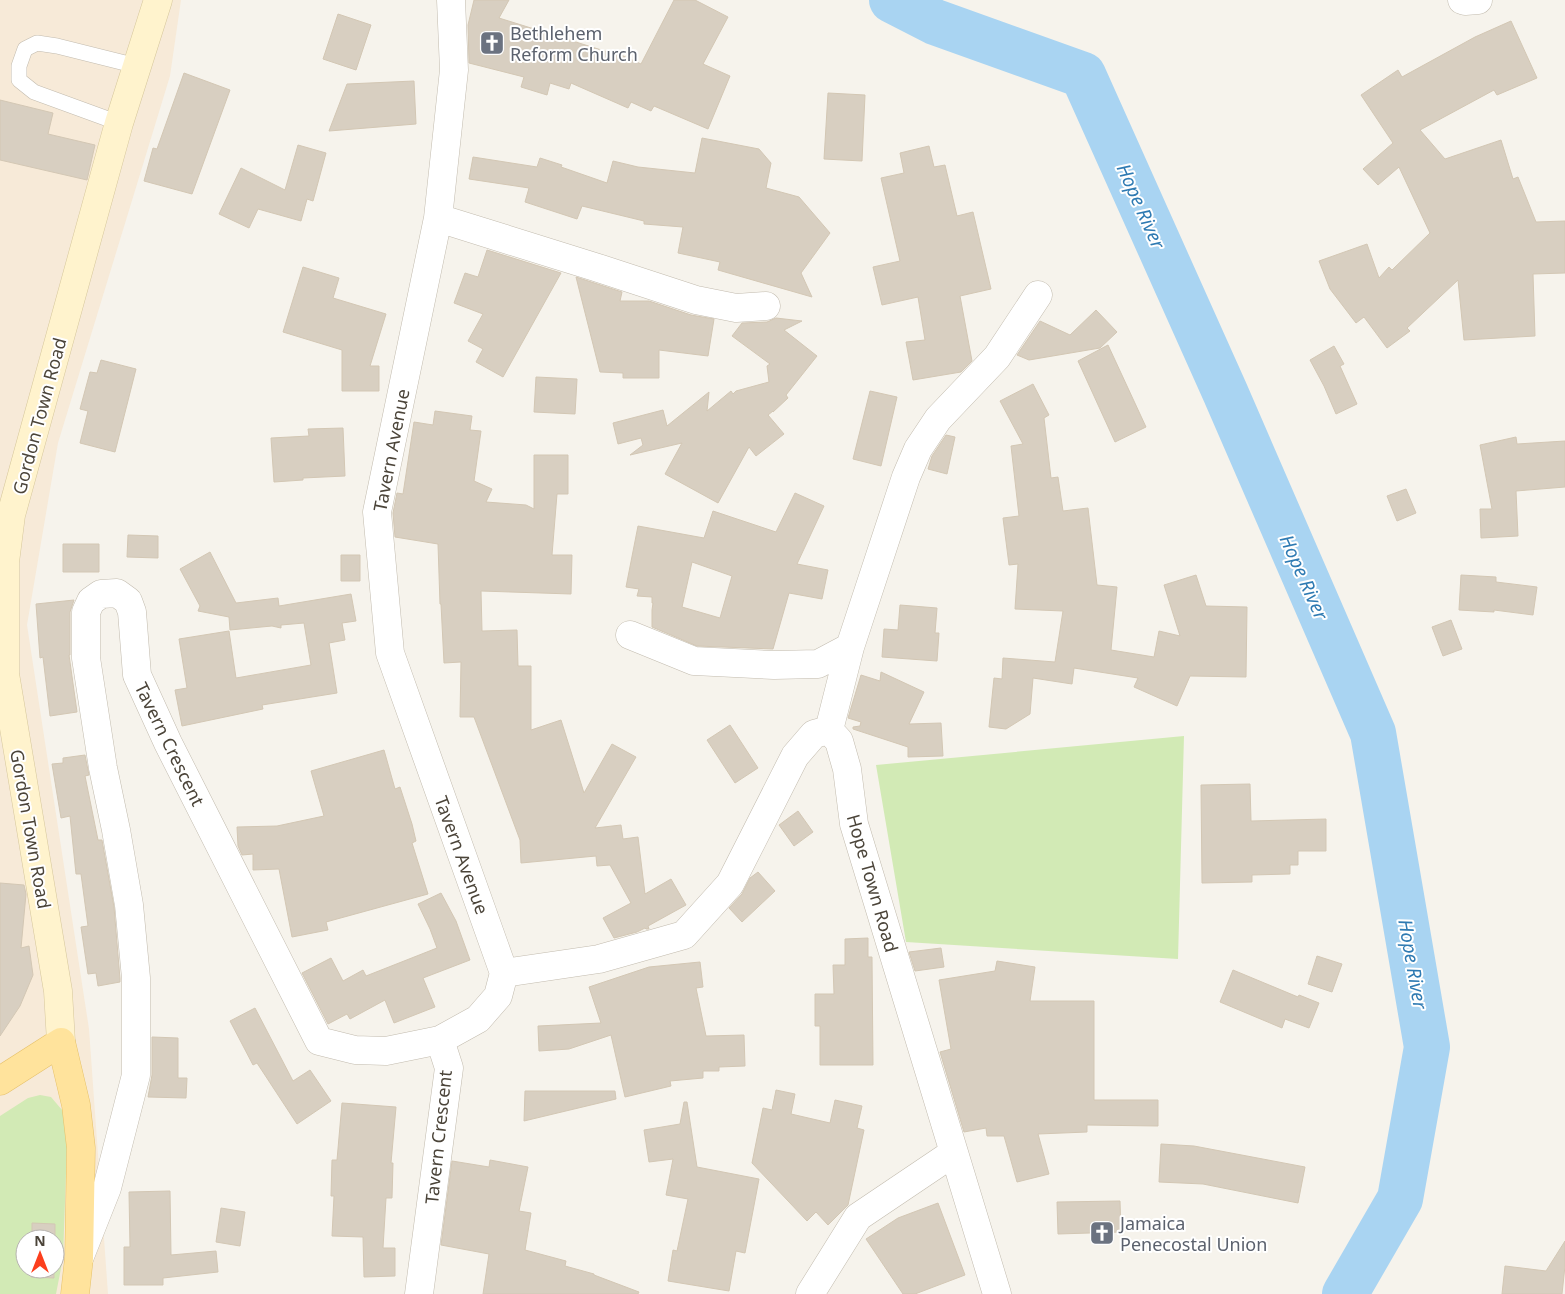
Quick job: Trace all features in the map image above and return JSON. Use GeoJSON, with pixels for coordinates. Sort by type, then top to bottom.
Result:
{"type":"FeatureCollection","features":[{"type":"Feature","properties":{"kind":"main road","name":"Gordon Town Road"},"geometry":{"type":"LineString","coordinates":[[76,1291],[79,1258],[81,1148],[76,1104],[61,1042],[58,991],[5,674],[2,561],[11,515],[120,123],[158,0]]}},
{"type":"Feature","properties":{"kind":"main road"},"geometry":{"type":"LineString","coordinates":[[0,1081],[61,1042]]}},
{"type":"Feature","properties":{"kind":"street","name":"Tavern Avenue"},"geometry":{"type":"LineString","coordinates":[[451,0],[454,70],[438,218],[376,512],[390,653],[504,973]]}},
{"type":"Feature","properties":{"kind":"street"},"geometry":{"type":"LineString","coordinates":[[1462,0],[1478,0]]}},
{"type":"Feature","properties":{"kind":"street"},"geometry":{"type":"LineString","coordinates":[[438,218],[696,300],[736,308],[766,306]]}},
{"type":"Feature","properties":{"kind":"street"},"geometry":{"type":"LineString","coordinates":[[440,1040],[478,1018],[498,996],[504,973],[599,959],[684,935],[730,884],[795,756],[814,734],[829,730],[850,647],[906,478],[918,449],[938,419],[998,357],[1038,295]]}},
{"type":"Feature","properties":{"kind":"street","name":"Tavern Crescent"},"geometry":{"type":"LineString","coordinates":[[79,1258],[107,1188],[136,1076],[136,978],[129,905],[116,830],[102,768],[86,658],[86,612],[91,601],[100,594],[118,593],[128,601],[132,612],[137,675],[168,743],[319,1041],[355,1050],[386,1050],[440,1040],[449,1068],[419,1294]]}},
{"type":"Feature","properties":{"kind":"street"},"geometry":{"type":"LineString","coordinates":[[630,635],[694,661],[774,665],[818,664],[850,647]]}},
{"type":"Feature","properties":{"kind":"street","name":"Hope Town Road"},"geometry":{"type":"LineString","coordinates":[[829,730],[839,741],[847,769],[854,824],[997,1294]]}},
{"type":"Feature","properties":{"kind":"street"},"geometry":{"type":"LineString","coordinates":[[810,1294],[858,1217],[953,1154]]}},
{"type":"Feature","properties":{"kind":"lane"},"geometry":{"type":"LineString","coordinates":[[120,123],[34,92],[19,80],[19,66],[25,49],[37,43],[57,46],[137,66]]}},
{"type":"Feature","properties":{"kind":"shaded area"},"geometry":{"type":"Polygon","coordinates":[[[0,0],[181,0],[170,76],[58,443],[27,625],[89,1029],[108,1294],[0,1294],[0,0]]]}},
{"type":"Feature","properties":{"kind":"green space"},"geometry":{"type":"Polygon","coordinates":[[[1184,736],[1178,959],[906,942],[876,765],[1184,736]]]}},
{"type":"Feature","properties":{"kind":"green space"},"geometry":{"type":"Polygon","coordinates":[[[40,1095],[51,1097],[68,1117],[64,1229],[15,1229],[15,1279],[59,1279],[56,1294],[0,1294],[0,1116],[28,1098],[40,1095]]]}},
{"type":"Feature","properties":{"kind":"building"},"geometry":{"type":"Polygon","coordinates":[[[474,0],[509,0],[499,18],[611,53],[612,51],[641,64],[674,0],[695,0],[728,17],[703,64],[730,76],[708,129],[654,106],[651,111],[631,102],[628,108],[571,83],[569,89],[550,83],[547,95],[521,87],[524,77],[469,63],[468,25],[474,0]]]}},
{"type":"Feature","properties":{"kind":"building"},"geometry":{"type":"Polygon","coordinates":[[[338,14],[371,25],[356,70],[323,59],[338,14]]]}},
{"type":"Feature","properties":{"kind":"building"},"geometry":{"type":"Polygon","coordinates":[[[1511,21],[1537,78],[1497,95],[1494,90],[1420,130],[1445,159],[1501,140],[1513,179],[1518,177],[1536,222],[1565,221],[1565,273],[1533,274],[1535,336],[1464,340],[1458,280],[1407,328],[1410,331],[1387,348],[1364,317],[1356,323],[1330,289],[1319,261],[1367,244],[1379,278],[1389,267],[1392,270],[1430,233],[1399,167],[1378,185],[1363,169],[1393,143],[1361,95],[1398,70],[1402,77],[1475,37],[1511,21]]]}},
{"type":"Feature","properties":{"kind":"building"},"geometry":{"type":"Polygon","coordinates":[[[184,73],[230,90],[192,194],[144,181],[153,148],[157,149],[184,73]]]}},
{"type":"Feature","properties":{"kind":"building"},"geometry":{"type":"Polygon","coordinates":[[[414,81],[416,124],[329,131],[347,84],[414,81]]]}},
{"type":"Feature","properties":{"kind":"building"},"geometry":{"type":"Polygon","coordinates":[[[828,93],[865,95],[862,161],[824,159],[828,93]]]}},
{"type":"Feature","properties":{"kind":"building"},"geometry":{"type":"Polygon","coordinates":[[[0,100],[53,113],[48,134],[95,145],[87,180],[0,160],[0,100]]]}},
{"type":"Feature","properties":{"kind":"building"},"geometry":{"type":"Polygon","coordinates":[[[702,138],[759,149],[771,163],[766,188],[799,197],[830,233],[801,273],[812,297],[718,270],[720,262],[678,253],[683,227],[644,224],[644,221],[582,206],[577,219],[525,202],[529,188],[469,179],[473,157],[537,167],[540,158],[607,183],[613,161],[638,167],[695,173],[702,138]]]}},
{"type":"Feature","properties":{"kind":"building"},"geometry":{"type":"Polygon","coordinates":[[[298,145],[326,153],[313,201],[307,199],[301,221],[258,209],[249,228],[219,214],[241,168],[285,190],[298,145]]]}},
{"type":"Feature","properties":{"kind":"building"},"geometry":{"type":"Polygon","coordinates":[[[929,146],[934,167],[945,165],[957,216],[973,212],[991,289],[960,296],[972,361],[961,372],[913,380],[906,342],[925,340],[918,297],[882,305],[873,267],[900,261],[881,178],[904,173],[900,153],[929,146]]]}},
{"type":"Feature","properties":{"kind":"building"},"geometry":{"type":"Polygon","coordinates":[[[487,250],[561,273],[503,377],[476,362],[483,349],[468,341],[483,314],[454,303],[465,273],[478,277],[487,250]]]}},
{"type":"Feature","properties":{"kind":"building"},"geometry":{"type":"Polygon","coordinates":[[[303,267],[339,278],[333,298],[386,314],[370,366],[379,366],[379,391],[342,391],[342,350],[283,332],[303,267]]]}},
{"type":"Feature","properties":{"kind":"building"},"geometry":{"type":"Polygon","coordinates":[[[576,277],[622,292],[620,301],[649,301],[691,315],[714,319],[708,356],[659,350],[659,378],[623,378],[623,373],[600,372],[576,277]]]}},
{"type":"Feature","properties":{"kind":"building"},"geometry":{"type":"Polygon","coordinates":[[[1096,310],[1117,332],[1100,348],[1029,360],[1017,355],[1040,321],[1070,335],[1096,310]]]}},
{"type":"Feature","properties":{"kind":"building"},"geometry":{"type":"Polygon","coordinates":[[[776,318],[802,321],[784,330],[817,356],[786,395],[788,398],[768,415],[784,434],[756,456],[749,447],[718,503],[665,474],[682,443],[630,455],[643,445],[641,438],[618,444],[613,423],[663,410],[667,426],[709,392],[707,411],[731,391],[733,394],[736,391],[769,382],[767,366],[770,364],[732,336],[742,323],[767,322],[776,318]]]}},
{"type":"Feature","properties":{"kind":"building"},"geometry":{"type":"Polygon","coordinates":[[[1108,345],[1146,427],[1115,442],[1078,361],[1108,345]]]}},
{"type":"Feature","properties":{"kind":"building"},"geometry":{"type":"Polygon","coordinates":[[[1334,346],[1344,364],[1340,366],[1357,404],[1336,414],[1310,360],[1334,346]]]}},
{"type":"Feature","properties":{"kind":"building"},"geometry":{"type":"Polygon","coordinates":[[[101,360],[136,369],[115,452],[80,443],[88,411],[80,409],[90,372],[97,373],[101,360]]]}},
{"type":"Feature","properties":{"kind":"building"},"geometry":{"type":"Polygon","coordinates":[[[536,377],[577,379],[575,414],[534,412],[536,377]]]}},
{"type":"Feature","properties":{"kind":"building"},"geometry":{"type":"Polygon","coordinates":[[[1033,384],[1049,415],[1044,418],[1051,478],[1058,477],[1063,511],[1088,508],[1097,585],[1117,587],[1111,650],[1154,657],[1159,631],[1180,636],[1164,585],[1196,575],[1206,606],[1247,607],[1246,677],[1190,676],[1177,706],[1134,687],[1138,678],[1074,668],[1072,684],[1033,678],[1030,714],[1006,729],[989,727],[994,678],[1002,679],[1003,658],[1055,662],[1063,611],[1015,609],[1018,564],[1009,565],[1003,518],[1019,516],[1011,446],[1023,444],[1000,401],[1033,384]]]}},
{"type":"Feature","properties":{"kind":"building"},"geometry":{"type":"Polygon","coordinates":[[[870,391],[897,397],[881,466],[853,459],[870,391]]]}},
{"type":"Feature","properties":{"kind":"building"},"geometry":{"type":"Polygon","coordinates":[[[435,411],[472,416],[470,430],[481,431],[474,481],[492,489],[486,502],[526,505],[534,509],[534,455],[568,455],[568,494],[557,494],[552,555],[572,555],[571,594],[481,591],[482,631],[517,630],[518,666],[531,666],[531,730],[561,720],[584,793],[612,744],[636,757],[595,828],[621,825],[623,839],[638,837],[645,894],[671,879],[686,905],[648,926],[649,929],[645,928],[614,938],[603,918],[631,903],[610,865],[597,866],[596,856],[521,863],[520,840],[474,717],[460,717],[461,662],[444,663],[438,544],[395,537],[393,513],[397,493],[403,494],[414,422],[433,425],[435,411]]]}},
{"type":"Feature","properties":{"kind":"building"},"geometry":{"type":"Polygon","coordinates":[[[343,428],[345,476],[303,478],[303,480],[274,482],[271,438],[309,436],[308,429],[343,428]]]}},
{"type":"Feature","properties":{"kind":"building"},"geometry":{"type":"Polygon","coordinates":[[[946,435],[955,437],[947,474],[928,469],[932,456],[946,435]]]}},
{"type":"Feature","properties":{"kind":"building"},"geometry":{"type":"Polygon","coordinates":[[[1516,437],[1517,444],[1565,441],[1565,487],[1516,491],[1518,536],[1481,538],[1480,509],[1492,509],[1480,445],[1516,437]]]}},
{"type":"Feature","properties":{"kind":"building"},"geometry":{"type":"Polygon","coordinates":[[[1406,489],[1416,513],[1397,521],[1387,496],[1406,489]]]}},
{"type":"Feature","properties":{"kind":"building"},"geometry":{"type":"Polygon","coordinates":[[[795,493],[824,506],[797,564],[828,570],[822,599],[789,593],[773,649],[697,646],[652,627],[652,597],[637,596],[639,589],[626,587],[638,526],[704,538],[713,511],[776,532],[795,493]],[[692,562],[682,607],[720,618],[732,576],[692,562]]]}},
{"type":"Feature","properties":{"kind":"building"},"geometry":{"type":"Polygon","coordinates":[[[128,535],[158,536],[158,558],[127,557],[128,535]]]}},
{"type":"Feature","properties":{"kind":"building"},"geometry":{"type":"Polygon","coordinates":[[[63,544],[99,544],[99,572],[63,572],[63,544]]]}},
{"type":"Feature","properties":{"kind":"building"},"geometry":{"type":"Polygon","coordinates":[[[210,552],[236,603],[278,598],[279,606],[351,594],[356,621],[342,623],[345,640],[329,643],[337,693],[262,705],[263,709],[182,726],[175,690],[187,688],[179,639],[229,631],[236,678],[311,665],[304,623],[281,625],[281,628],[272,626],[230,630],[229,617],[198,611],[200,606],[180,569],[210,552]]]}},
{"type":"Feature","properties":{"kind":"building"},"geometry":{"type":"Polygon","coordinates":[[[341,555],[360,555],[360,581],[341,581],[341,555]]]}},
{"type":"Feature","properties":{"kind":"building"},"geometry":{"type":"Polygon","coordinates":[[[1461,575],[1496,577],[1496,582],[1537,587],[1533,615],[1494,610],[1494,612],[1459,610],[1461,575]]]}},
{"type":"Feature","properties":{"kind":"building"},"geometry":{"type":"Polygon","coordinates":[[[74,600],[70,612],[69,655],[77,712],[50,716],[43,657],[40,658],[36,604],[74,600]]]}},
{"type":"Feature","properties":{"kind":"building"},"geometry":{"type":"Polygon","coordinates":[[[900,605],[937,608],[935,633],[939,633],[937,661],[882,657],[884,629],[898,630],[900,605]]]}},
{"type":"Feature","properties":{"kind":"building"},"geometry":{"type":"Polygon","coordinates":[[[1451,620],[1462,649],[1443,656],[1432,627],[1451,620]]]}},
{"type":"Feature","properties":{"kind":"building"},"geometry":{"type":"Polygon","coordinates":[[[881,672],[924,692],[909,724],[941,723],[943,756],[908,757],[908,747],[853,729],[853,727],[860,726],[861,722],[848,718],[861,675],[880,681],[881,672]]]}},
{"type":"Feature","properties":{"kind":"building"},"geometry":{"type":"Polygon","coordinates":[[[730,725],[758,768],[735,783],[707,740],[730,725]]]}},
{"type":"Feature","properties":{"kind":"building"},"geometry":{"type":"Polygon","coordinates":[[[384,750],[395,789],[400,787],[412,824],[416,841],[412,843],[428,894],[326,922],[328,930],[292,937],[279,869],[253,870],[253,854],[242,855],[238,846],[237,827],[277,826],[324,816],[311,771],[384,750]]]}},
{"type":"Feature","properties":{"kind":"building"},"geometry":{"type":"Polygon","coordinates":[[[85,755],[89,775],[85,776],[98,840],[102,840],[114,907],[120,979],[120,982],[98,986],[96,973],[88,974],[81,927],[88,926],[81,874],[76,874],[70,816],[61,818],[52,764],[63,763],[63,758],[85,755]]]}},
{"type":"Feature","properties":{"kind":"building"},"geometry":{"type":"Polygon","coordinates":[[[1250,784],[1251,821],[1326,819],[1326,851],[1298,851],[1298,865],[1290,865],[1290,874],[1252,875],[1252,882],[1202,883],[1201,785],[1250,784]]]}},
{"type":"Feature","properties":{"kind":"building"},"geometry":{"type":"Polygon","coordinates":[[[798,811],[813,832],[794,846],[779,825],[798,811]]]}},
{"type":"Feature","properties":{"kind":"building"},"geometry":{"type":"Polygon","coordinates":[[[758,872],[775,891],[742,922],[729,908],[742,894],[750,878],[758,872]]]}},
{"type":"Feature","properties":{"kind":"building"},"geometry":{"type":"Polygon","coordinates":[[[0,883],[24,885],[26,894],[21,948],[29,946],[33,975],[20,1006],[0,1036],[0,883]]]}},
{"type":"Feature","properties":{"kind":"building"},"geometry":{"type":"Polygon","coordinates":[[[441,893],[456,921],[470,960],[423,978],[435,1007],[394,1023],[385,1000],[350,1019],[347,1014],[328,1024],[302,973],[331,958],[343,981],[363,970],[366,976],[437,948],[418,904],[441,893]]]}},
{"type":"Feature","properties":{"kind":"building"},"geometry":{"type":"Polygon","coordinates":[[[868,938],[868,957],[872,957],[873,1065],[820,1065],[820,1026],[815,1026],[815,994],[834,994],[833,965],[845,965],[845,939],[868,938]]]}},
{"type":"Feature","properties":{"kind":"building"},"geometry":{"type":"Polygon","coordinates":[[[941,948],[944,967],[915,971],[909,952],[941,948]]]}},
{"type":"Feature","properties":{"kind":"building"},"geometry":{"type":"Polygon","coordinates":[[[1317,956],[1342,964],[1332,992],[1308,984],[1317,956]]]}},
{"type":"Feature","properties":{"kind":"building"},"geometry":{"type":"Polygon","coordinates":[[[997,961],[1035,967],[1030,1001],[1094,1001],[1094,1100],[1158,1100],[1158,1126],[1087,1125],[1087,1132],[1038,1134],[1049,1174],[1017,1182],[1004,1136],[987,1136],[986,1128],[964,1132],[940,1052],[951,1049],[939,980],[995,971],[997,961]]]}},
{"type":"Feature","properties":{"kind":"building"},"geometry":{"type":"Polygon","coordinates":[[[700,962],[703,987],[696,988],[706,1036],[744,1035],[745,1066],[719,1067],[719,1071],[703,1071],[703,1078],[670,1081],[671,1086],[625,1097],[611,1035],[569,1049],[539,1051],[538,1026],[601,1023],[589,987],[649,967],[700,962]]]}},
{"type":"Feature","properties":{"kind":"building"},"geometry":{"type":"Polygon","coordinates":[[[1233,970],[1298,997],[1299,995],[1319,1003],[1309,1028],[1285,1019],[1282,1028],[1220,1002],[1233,970]]]}},
{"type":"Feature","properties":{"kind":"building"},"geometry":{"type":"Polygon","coordinates":[[[255,1008],[293,1081],[310,1070],[331,1101],[297,1124],[257,1063],[253,1065],[230,1021],[255,1008]]]}},
{"type":"Feature","properties":{"kind":"building"},"geometry":{"type":"Polygon","coordinates":[[[152,1037],[178,1038],[178,1078],[187,1078],[186,1098],[148,1097],[152,1075],[152,1037]]]}},
{"type":"Feature","properties":{"kind":"building"},"geometry":{"type":"Polygon","coordinates":[[[776,1090],[795,1094],[791,1114],[830,1123],[835,1100],[862,1106],[857,1128],[864,1130],[848,1205],[828,1225],[816,1212],[807,1221],[752,1163],[763,1108],[772,1110],[776,1090]]]}},
{"type":"Feature","properties":{"kind":"building"},"geometry":{"type":"Polygon","coordinates":[[[525,1091],[615,1091],[616,1099],[524,1121],[525,1091]]]}},
{"type":"Feature","properties":{"kind":"building"},"geometry":{"type":"Polygon","coordinates":[[[684,1102],[687,1102],[697,1167],[759,1179],[745,1253],[736,1251],[729,1291],[668,1281],[673,1250],[677,1251],[688,1199],[666,1195],[673,1159],[649,1162],[644,1130],[680,1124],[684,1102]]]}},
{"type":"Feature","properties":{"kind":"building"},"geometry":{"type":"Polygon","coordinates":[[[342,1103],[396,1107],[391,1163],[393,1163],[392,1198],[386,1198],[383,1248],[395,1248],[395,1276],[364,1277],[363,1237],[332,1236],[334,1196],[331,1196],[332,1160],[337,1160],[342,1103]]]}},
{"type":"Feature","properties":{"kind":"building"},"geometry":{"type":"Polygon","coordinates":[[[1161,1144],[1194,1146],[1305,1167],[1298,1203],[1203,1184],[1159,1182],[1161,1144]]]}},
{"type":"Feature","properties":{"kind":"building"},"geometry":{"type":"Polygon","coordinates":[[[490,1160],[528,1167],[519,1211],[531,1213],[525,1250],[566,1261],[565,1266],[594,1274],[639,1292],[638,1294],[483,1294],[489,1254],[441,1245],[452,1161],[489,1167],[490,1160]]]}},
{"type":"Feature","properties":{"kind":"building"},"geometry":{"type":"Polygon","coordinates":[[[170,1191],[171,1255],[216,1251],[218,1272],[163,1278],[163,1285],[124,1285],[124,1247],[130,1247],[129,1192],[170,1191]]]}},
{"type":"Feature","properties":{"kind":"building"},"geometry":{"type":"Polygon","coordinates":[[[1120,1201],[1121,1232],[1058,1234],[1057,1202],[1120,1201]]]}},
{"type":"Feature","properties":{"kind":"building"},"geometry":{"type":"Polygon","coordinates":[[[938,1203],[965,1275],[915,1294],[903,1294],[866,1239],[898,1218],[938,1203]]]}},
{"type":"Feature","properties":{"kind":"building"},"geometry":{"type":"Polygon","coordinates":[[[221,1208],[245,1212],[240,1246],[216,1242],[221,1208]]]}},
{"type":"Feature","properties":{"kind":"building"},"geometry":{"type":"Polygon","coordinates":[[[32,1223],[55,1224],[55,1229],[32,1229],[32,1223]]]}},
{"type":"Feature","properties":{"kind":"building"},"geometry":{"type":"Polygon","coordinates":[[[1565,1241],[1562,1294],[1502,1294],[1505,1266],[1546,1271],[1565,1241]]]}},
{"type":"Feature","properties":{"kind":"waterway","name":"Hope River"},"geometry":{"type":"LineString","coordinates":[[892,0],[935,22],[1083,75],[1225,392],[1373,733],[1427,1047],[1400,1199],[1345,1294]]}},
{"type":"Feature","properties":{"kind":"place","name":"Bethlehem Reform Church"},"geometry":{"type":"Point","coordinates":[492,43]}},
{"type":"Feature","properties":{"kind":"place","name":"Jamaica Penecostal Union"},"geometry":{"type":"Point","coordinates":[1102,1233]}}]}
